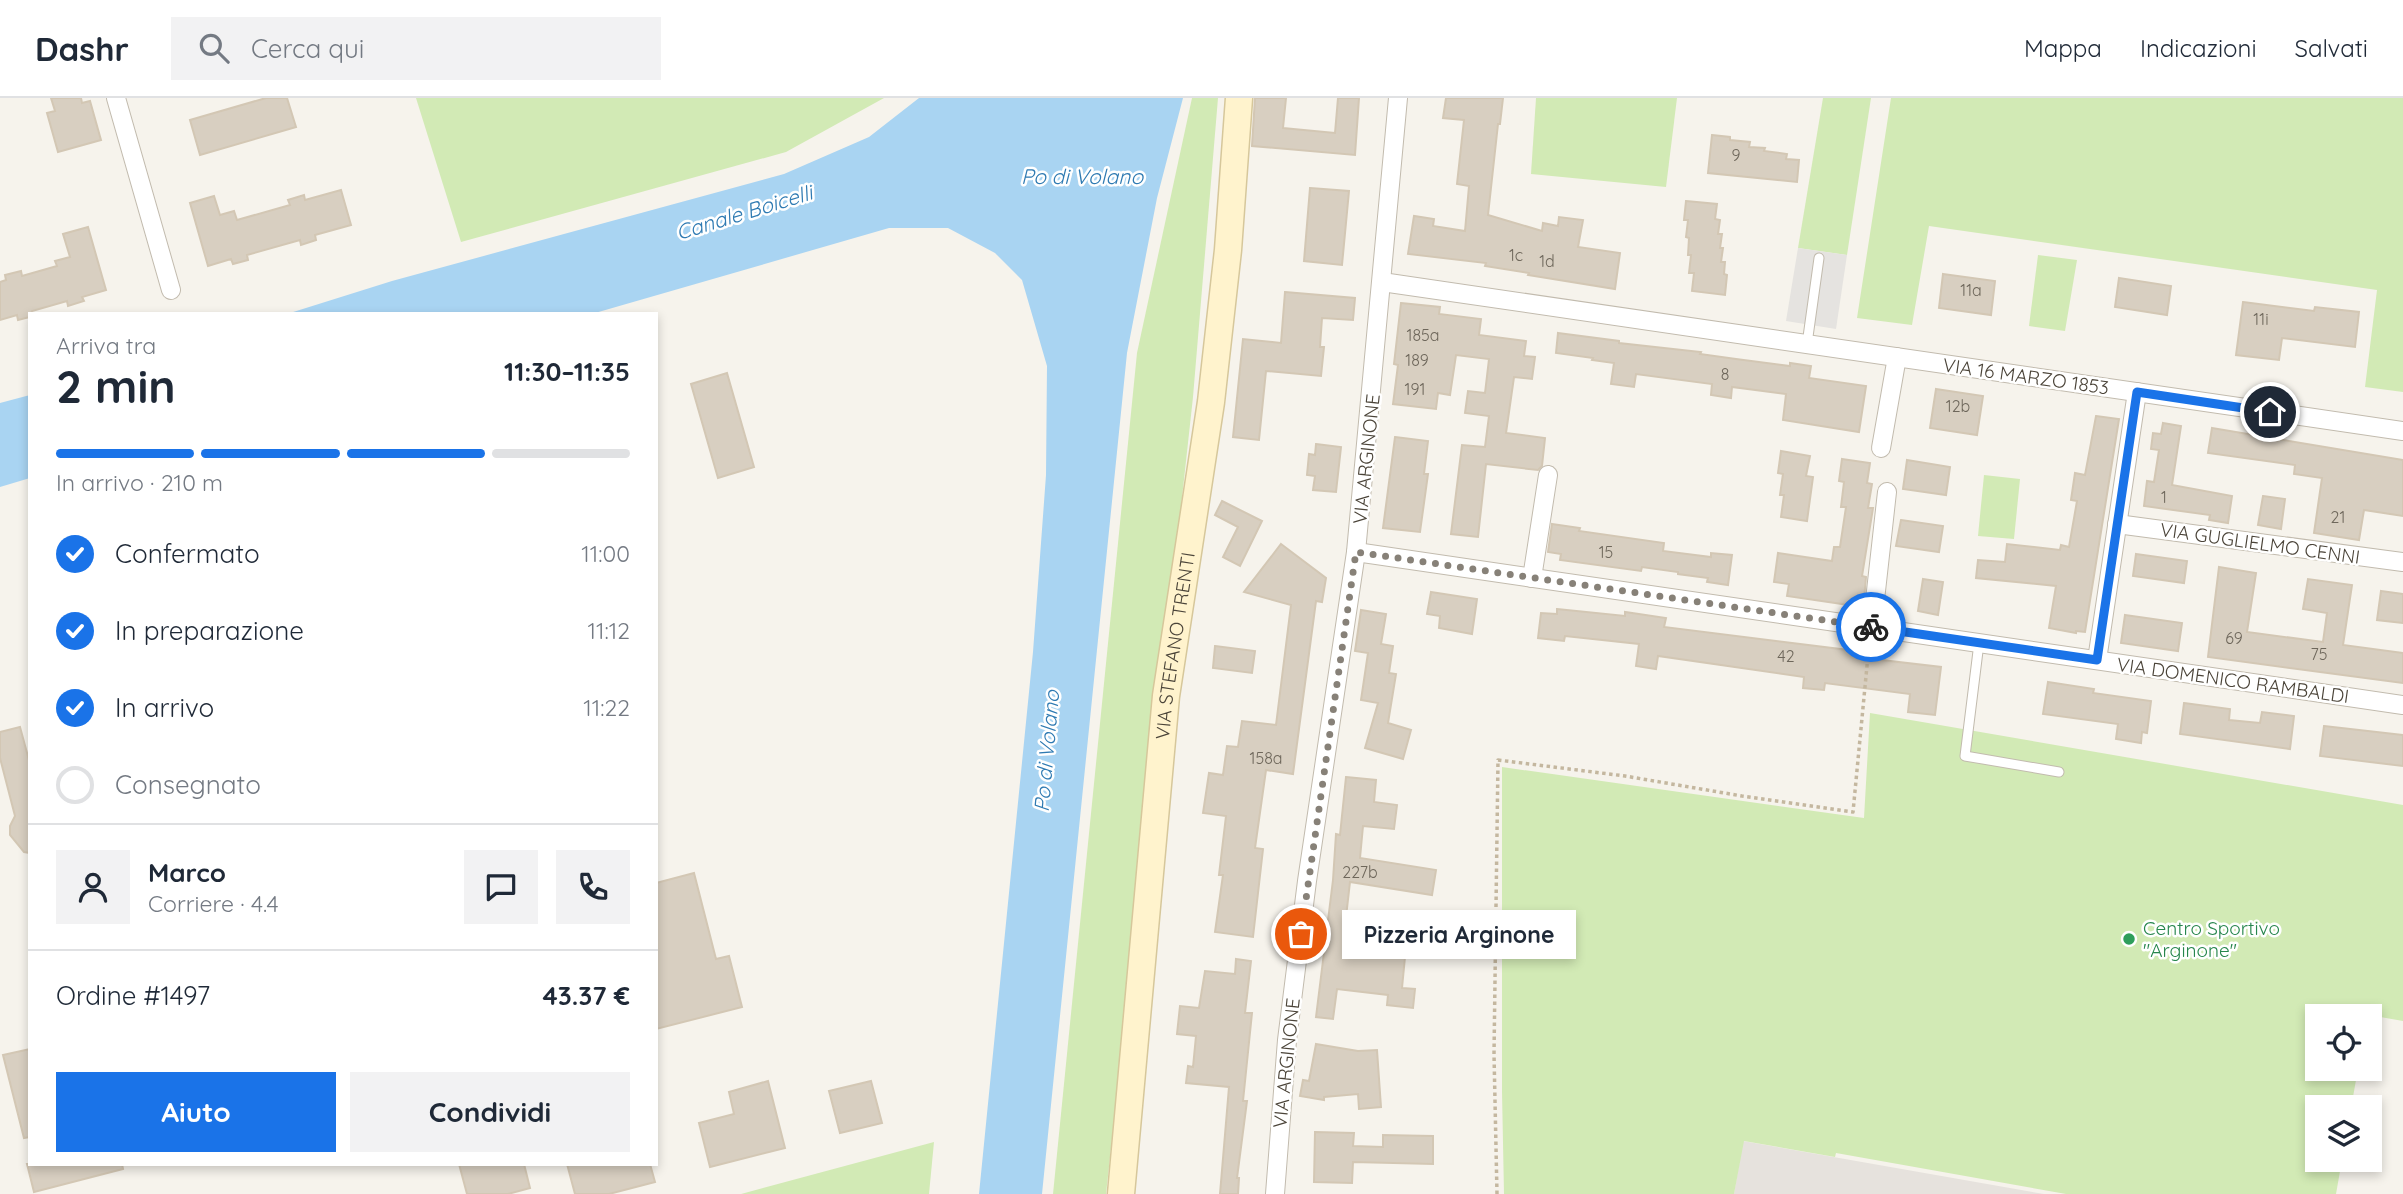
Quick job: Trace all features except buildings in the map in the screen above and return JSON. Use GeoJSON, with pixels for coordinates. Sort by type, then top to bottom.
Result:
{"type":"FeatureCollection","features":[{"type":"Feature","properties":{"kind":"main road","name":"VIA STEFANO TRENTI"},"geometry":{"type":"LineString","coordinates":[[1121,1194],[1166,696],[1217,351],[1228,250],[1239,98]]}},
{"type":"Feature","properties":{"kind":"street"},"geometry":{"type":"LineString","coordinates":[[116,98],[171,290]]}},
{"type":"Feature","properties":{"kind":"street","name":"VIA ARGINONE"},"geometry":{"type":"LineString","coordinates":[[1275,1194],[1290,1013],[1356,552],[1398,98]]}},
{"type":"Feature","properties":{"kind":"street","name":"VIA 16 MARZO 1853"},"geometry":{"type":"LineString","coordinates":[[1382,282],[2403,431]]}},
{"type":"Feature","properties":{"kind":"street"},"geometry":{"type":"LineString","coordinates":[[1881,448],[1897,357]]}},
{"type":"Feature","properties":{"kind":"street"},"geometry":{"type":"LineString","coordinates":[[2097,660],[2137,392]]}},
{"type":"Feature","properties":{"kind":"street"},"geometry":{"type":"LineString","coordinates":[[1532,578],[1548,475]]}},
{"type":"Feature","properties":{"kind":"street"},"geometry":{"type":"LineString","coordinates":[[1872,627],[1887,492]]}},
{"type":"Feature","properties":{"kind":"street","name":"VIA GUGLIELMO CENNI"},"geometry":{"type":"LineString","coordinates":[[2118,524],[2403,562]]}},
{"type":"Feature","properties":{"kind":"street","name":"VIA DOMENICO RAMBALDI"},"geometry":{"type":"LineString","coordinates":[[1356,552],[2403,705]]}},
{"type":"Feature","properties":{"kind":"lane"},"geometry":{"type":"LineString","coordinates":[[1807,344],[1819,258]]}},
{"type":"Feature","properties":{"kind":"lane"},"geometry":{"type":"LineString","coordinates":[[1979,643],[1965,756],[2059,772]]}},
{"type":"Feature","properties":{"kind":"path"},"geometry":{"type":"LineString","coordinates":[[1497,1194],[1494,1054],[1498,760],[1625,776],[1853,812],[1872,627]]}},
{"type":"Feature","properties":{"kind":"shaded area"},"geometry":{"type":"Polygon","coordinates":[[[1798,248],[1847,255],[1836,329],[1786,321],[1798,248]]]}},
{"type":"Feature","properties":{"kind":"shaded area"},"geometry":{"type":"Polygon","coordinates":[[[1743,1141],[2044,1194],[1734,1194],[1743,1141]]]}},
{"type":"Feature","properties":{"kind":"green space"},"geometry":{"type":"Polygon","coordinates":[[[416,98],[884,98],[786,152],[461,242],[416,98]]]}},
{"type":"Feature","properties":{"kind":"green space"},"geometry":{"type":"Polygon","coordinates":[[[1192,98],[1218,98],[1193,397],[1106,1194],[1053,1194],[1137,353],[1192,98]]]}},
{"type":"Feature","properties":{"kind":"green space"},"geometry":{"type":"Polygon","coordinates":[[[1536,98],[1677,98],[1666,187],[1531,174],[1536,98]]]}},
{"type":"Feature","properties":{"kind":"green space"},"geometry":{"type":"Polygon","coordinates":[[[1823,98],[1871,98],[1847,255],[1798,248],[1823,98]]]}},
{"type":"Feature","properties":{"kind":"green space"},"geometry":{"type":"Polygon","coordinates":[[[1891,98],[2403,98],[2403,392],[2365,387],[2377,290],[1929,226],[1912,325],[1857,318],[1891,98]]]}},
{"type":"Feature","properties":{"kind":"green space"},"geometry":{"type":"Polygon","coordinates":[[[2038,255],[2077,260],[2065,331],[2029,326],[2038,255]]]}},
{"type":"Feature","properties":{"kind":"green space"},"geometry":{"type":"Polygon","coordinates":[[[1984,475],[2020,479],[2014,539],[1978,536],[1984,475]]]}},
{"type":"Feature","properties":{"kind":"green space","name":"Centro Sportivo \"Arginone\""},"geometry":{"type":"Polygon","coordinates":[[[1870,713],[2403,805],[2403,1021],[2382,1017],[2382,1004],[2305,1004],[2305,1081],[2356,1081],[2353,1095],[2305,1095],[2305,1172],[2340,1172],[2336,1194],[2066,1194],[1836,1153],[1835,1157],[1744,1141],[1734,1194],[1504,1194],[1502,767],[1864,818],[1870,713]]]}},
{"type":"Feature","properties":{"kind":"green space"},"geometry":{"type":"Polygon","coordinates":[[[934,1142],[929,1194],[741,1194],[934,1142]]]}},
{"type":"Feature","properties":{"kind":"water","name":"Po di Volano"},"geometry":{"type":"Polygon","coordinates":[[[919,98],[1183,98],[1157,198],[1127,353],[1042,1194],[979,1194],[1033,652],[1046,475],[1047,366],[1022,280],[995,253],[948,228],[889,228],[598,312],[293,312],[392,281],[784,174],[869,137],[919,98]]]}},
{"type":"Feature","properties":{"kind":"water"},"geometry":{"type":"Polygon","coordinates":[[[28,396],[28,479],[0,487],[0,403],[28,396]]]}},
{"type":"Feature","properties":{"kind":"way so far"},"geometry":{"type":"LineString","coordinates":[[1301,934],[1356,552],[1871,627]]}},
{"type":"Feature","properties":{"kind":"place","name":"Pizzeria Arginone"},"geometry":{"type":"Point","coordinates":[1301,934]}},
{"type":"Feature","properties":{"kind":"place","name":"Centro Sportivo \"Arginone\""},"geometry":{"type":"Point","coordinates":[2129,939]}},
{"type":"Feature","properties":{"kind":"route"},"geometry":{"type":"LineString","coordinates":[[1871,627],[2097,660],[2137,392],[2270,412]]}},
{"type":"Feature","properties":{"kind":"water label","name":"Canale Boicelli"},"geometry":{"type":"Point","coordinates":[744,212]}}]}
